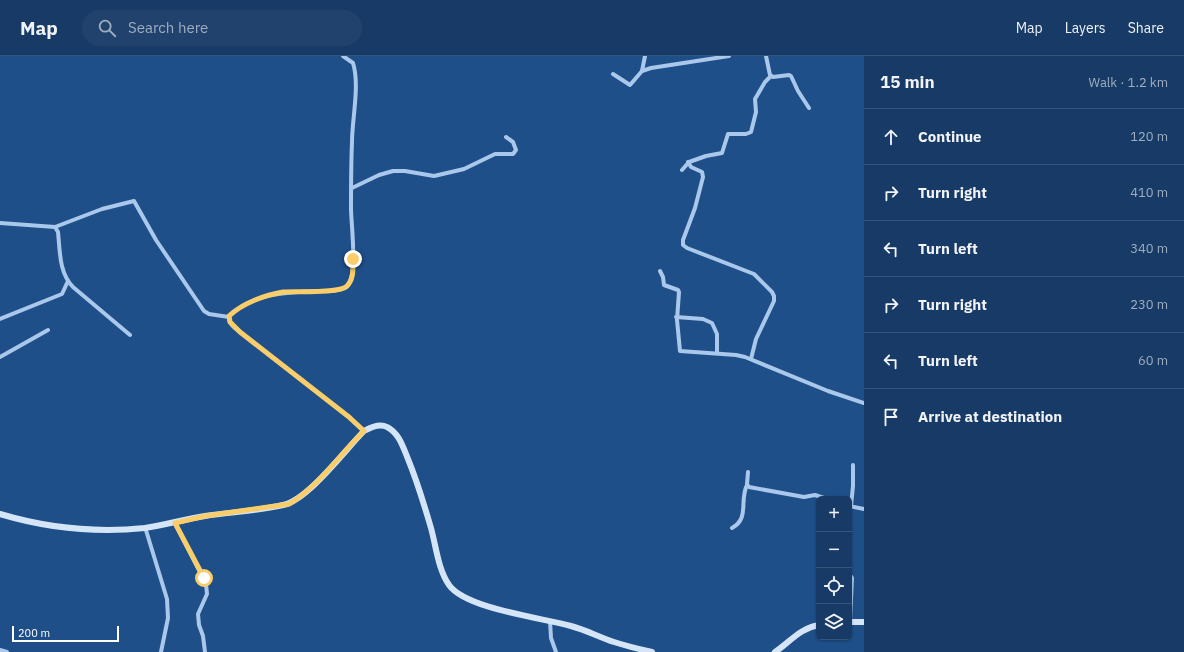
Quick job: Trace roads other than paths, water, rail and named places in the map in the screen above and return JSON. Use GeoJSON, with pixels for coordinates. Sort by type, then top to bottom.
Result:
{"type":"FeatureCollection","features":[{"type":"Feature","properties":{"kind":"street"},"geometry":{"type":"LineString","coordinates":[[229,317],[248,304],[270,295],[288,292],[334,290],[344,288],[349,284],[352,273],[353,259],[351,220],[352,142],[355,99],[352,62],[343,56]]}},
{"type":"Feature","properties":{"kind":"street"},"geometry":{"type":"LineString","coordinates":[[642,72],[644,56]]}},
{"type":"Feature","properties":{"kind":"street"},"geometry":{"type":"LineString","coordinates":[[613,74],[629,85],[642,72],[651,68],[729,56]]}},
{"type":"Feature","properties":{"kind":"street"},"geometry":{"type":"LineString","coordinates":[[766,56],[771,76]]}},
{"type":"Feature","properties":{"kind":"street"},"geometry":{"type":"LineString","coordinates":[[682,170],[688,162],[722,153],[728,134],[746,134],[751,132],[756,112],[755,99],[765,82],[771,76],[791,76],[798,91],[809,108]]}},
{"type":"Feature","properties":{"kind":"street"},"geometry":{"type":"LineString","coordinates":[[352,188],[379,176],[393,172],[405,171],[434,176],[464,169],[496,154],[513,154],[516,150],[515,145],[506,137]]}},
{"type":"Feature","properties":{"kind":"street"},"geometry":{"type":"LineString","coordinates":[[688,162],[691,167],[702,172],[703,177],[695,208],[682,240],[683,244],[687,248],[751,272],[758,277],[774,294],[774,301],[756,339],[751,358]]}},
{"type":"Feature","properties":{"kind":"street"},"geometry":{"type":"LineString","coordinates":[[0,223],[55,227],[102,209],[134,201],[156,240],[204,311],[210,314],[229,317]]}},
{"type":"Feature","properties":{"kind":"street"},"geometry":{"type":"LineString","coordinates":[[55,227],[58,232],[63,270],[68,281],[73,287],[130,335]]}},
{"type":"Feature","properties":{"kind":"street"},"geometry":{"type":"LineString","coordinates":[[660,271],[663,277],[664,285],[678,291],[676,317],[680,351],[717,353],[751,358],[828,391],[864,403]]}},
{"type":"Feature","properties":{"kind":"street"},"geometry":{"type":"LineString","coordinates":[[0,319],[61,295],[68,281]]}},
{"type":"Feature","properties":{"kind":"street"},"geometry":{"type":"LineString","coordinates":[[229,317],[231,324],[240,332],[349,417],[364,431]]}},
{"type":"Feature","properties":{"kind":"street"},"geometry":{"type":"LineString","coordinates":[[676,317],[703,319],[712,323],[717,334],[717,353]]}},
{"type":"Feature","properties":{"kind":"street"},"geometry":{"type":"LineString","coordinates":[[0,357],[48,330]]}},
{"type":"Feature","properties":{"kind":"street"},"geometry":{"type":"LineString","coordinates":[[0,514],[30,523],[76,528],[126,530],[175,523],[205,516],[289,504],[310,488],[364,431],[375,426],[386,426],[393,431],[401,441],[423,502],[441,567],[445,578],[452,589],[460,595],[481,604],[530,618],[570,625],[613,642],[652,652]]}},
{"type":"Feature","properties":{"kind":"street"},"geometry":{"type":"LineString","coordinates":[[852,496],[853,465]]}},
{"type":"Feature","properties":{"kind":"street"},"geometry":{"type":"LineString","coordinates":[[732,528],[740,522],[745,490],[748,486],[748,472]]}},
{"type":"Feature","properties":{"kind":"street"},"geometry":{"type":"LineString","coordinates":[[748,486],[804,497],[818,496]]}},
{"type":"Feature","properties":{"kind":"street"},"geometry":{"type":"LineString","coordinates":[[852,506],[864,509]]}},
{"type":"Feature","properties":{"kind":"street"},"geometry":{"type":"LineString","coordinates":[[175,523],[206,584],[207,594],[198,614],[199,625],[203,636],[204,652]]}},
{"type":"Feature","properties":{"kind":"street"},"geometry":{"type":"LineString","coordinates":[[145,528],[167,599],[168,618],[161,652]]}},
{"type":"Feature","properties":{"kind":"street"},"geometry":{"type":"LineString","coordinates":[[550,621],[551,638],[556,652]]}},
{"type":"Feature","properties":{"kind":"street"},"geometry":{"type":"LineString","coordinates":[[852,622],[864,622]]}},
{"type":"Feature","properties":{"kind":"street"},"geometry":{"type":"LineString","coordinates":[[775,652],[797,634],[809,627],[816,626]]}},
{"type":"Feature","properties":{"kind":"street"},"geometry":{"type":"LineString","coordinates":[[0,650],[7,652]]}}]}
